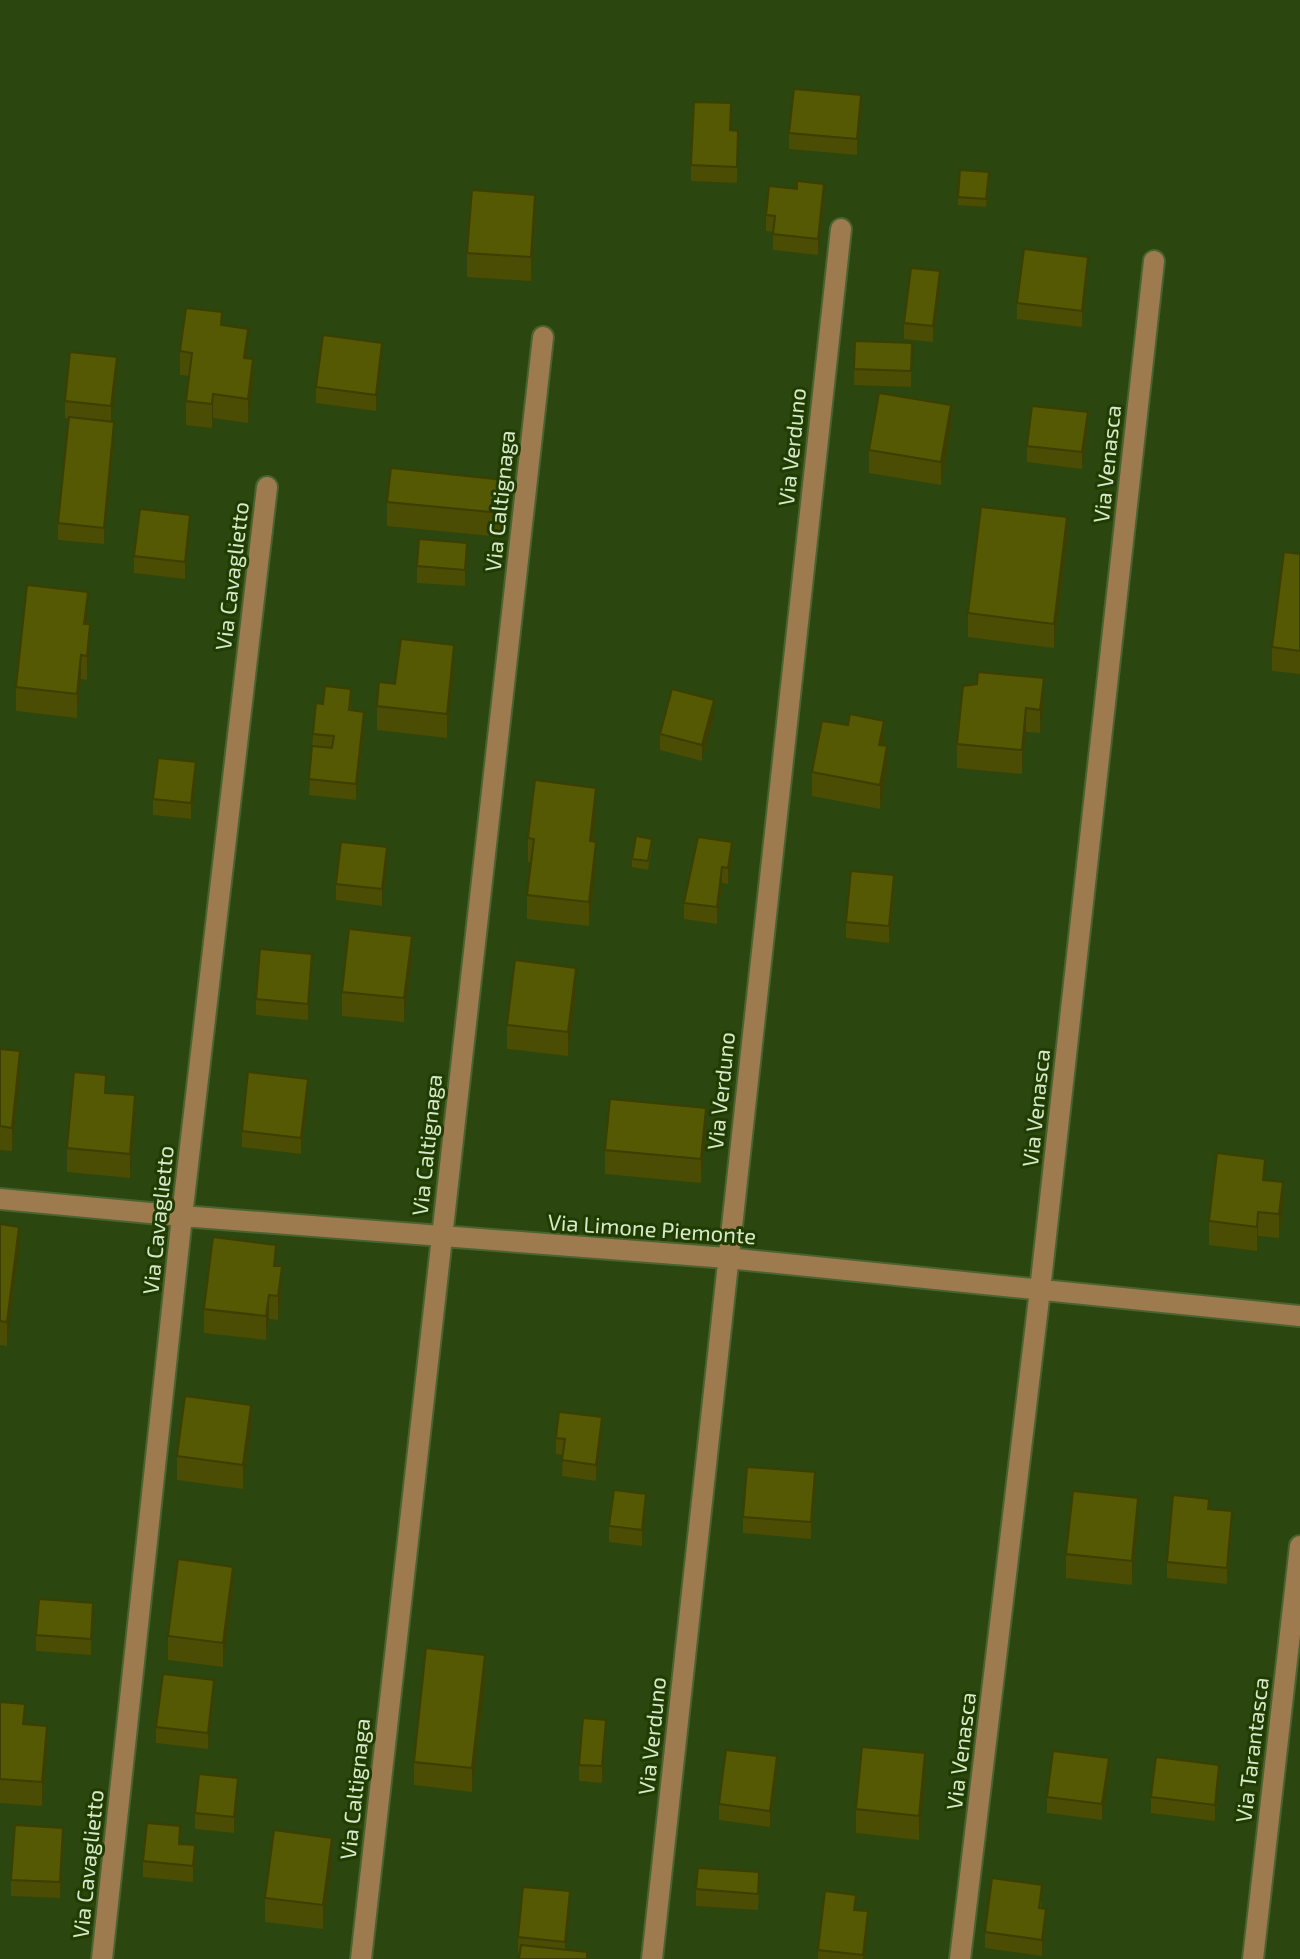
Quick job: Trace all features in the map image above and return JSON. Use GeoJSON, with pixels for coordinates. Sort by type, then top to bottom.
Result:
{"type":"FeatureCollection","features":[{"type":"Feature","properties":{"kind":"street","name":"Via Verduno"},"geometry":{"type":"LineString","coordinates":[[652,1959],[841,229]]}},
{"type":"Feature","properties":{"kind":"street","name":"Via Venasca"},"geometry":{"type":"LineString","coordinates":[[960,1959],[1040,1290],[1154,261]]}},
{"type":"Feature","properties":{"kind":"street","name":"Via Caltignaga"},"geometry":{"type":"LineString","coordinates":[[361,1959],[543,337]]}},
{"type":"Feature","properties":{"kind":"street","name":"Via Cavaglietto"},"geometry":{"type":"LineString","coordinates":[[102,1959],[182,1216],[267,487]]}},
{"type":"Feature","properties":{"kind":"street","name":"Via Limone Piemonte"},"geometry":{"type":"LineString","coordinates":[[0,1199],[727,1258],[1300,1316]]}},
{"type":"Feature","properties":{"kind":"street","name":"Via Tarantasca"},"geometry":{"type":"LineString","coordinates":[[1253,1959],[1300,1546]]}},
{"type":"Feature","properties":{"kind":"building"},"geometry":{"type":"Polygon","coordinates":[[[794,89],[861,95],[857,139],[789,133],[794,89]]]}},
{"type":"Feature","properties":{"kind":"building"},"geometry":{"type":"Polygon","coordinates":[[[694,102],[731,103],[730,130],[738,131],[737,167],[691,165],[694,102]]]}},
{"type":"Feature","properties":{"kind":"building"},"geometry":{"type":"Polygon","coordinates":[[[960,170],[989,172],[986,199],[958,197],[960,170]]]}},
{"type":"Feature","properties":{"kind":"building"},"geometry":{"type":"Polygon","coordinates":[[[797,181],[824,184],[818,239],[773,234],[775,216],[766,215],[769,186],[797,189],[797,181]]]}},
{"type":"Feature","properties":{"kind":"building"},"geometry":{"type":"Polygon","coordinates":[[[472,190],[535,195],[531,257],[467,253],[472,190]]]}},
{"type":"Feature","properties":{"kind":"building"},"geometry":{"type":"Polygon","coordinates":[[[1024,249],[1088,257],[1082,311],[1017,303],[1024,249]]]}},
{"type":"Feature","properties":{"kind":"building"},"geometry":{"type":"Polygon","coordinates":[[[911,268],[940,271],[933,326],[904,323],[911,268]]]}},
{"type":"Feature","properties":{"kind":"building"},"geometry":{"type":"Polygon","coordinates":[[[186,308],[222,312],[221,325],[248,329],[244,358],[253,359],[248,399],[213,394],[212,404],[186,401],[192,353],[180,351],[186,308]]]}},
{"type":"Feature","properties":{"kind":"building"},"geometry":{"type":"Polygon","coordinates":[[[323,335],[382,343],[376,395],[316,387],[323,335]]]}},
{"type":"Feature","properties":{"kind":"building"},"geometry":{"type":"Polygon","coordinates":[[[855,341],[912,343],[911,371],[854,369],[855,341]]]}},
{"type":"Feature","properties":{"kind":"building"},"geometry":{"type":"Polygon","coordinates":[[[70,352],[117,357],[111,406],[65,401],[70,352]]]}},
{"type":"Feature","properties":{"kind":"building"},"geometry":{"type":"Polygon","coordinates":[[[879,393],[951,405],[941,462],[869,450],[879,393]]]}},
{"type":"Feature","properties":{"kind":"building"},"geometry":{"type":"Polygon","coordinates":[[[1032,406],[1088,412],[1082,452],[1027,446],[1032,406]]]}},
{"type":"Feature","properties":{"kind":"building"},"geometry":{"type":"Polygon","coordinates":[[[69,417],[114,422],[104,528],[58,523],[69,417]]]}},
{"type":"Feature","properties":{"kind":"building"},"geometry":{"type":"Polygon","coordinates":[[[391,468],[504,480],[501,513],[387,502],[391,468]]]}},
{"type":"Feature","properties":{"kind":"building"},"geometry":{"type":"Polygon","coordinates":[[[981,507],[1067,517],[1054,624],[968,613],[981,507]]]}},
{"type":"Feature","properties":{"kind":"building"},"geometry":{"type":"Polygon","coordinates":[[[140,509],[190,515],[185,562],[134,556],[140,509]]]}},
{"type":"Feature","properties":{"kind":"building"},"geometry":{"type":"Polygon","coordinates":[[[419,539],[467,543],[465,570],[417,566],[419,539]]]}},
{"type":"Feature","properties":{"kind":"building"},"geometry":{"type":"Polygon","coordinates":[[[1284,552],[1300,554],[1300,651],[1272,647],[1284,552]]]}},
{"type":"Feature","properties":{"kind":"building"},"geometry":{"type":"Polygon","coordinates":[[[27,585],[88,592],[84,624],[90,624],[87,656],[81,655],[77,694],[16,687],[27,585]]]}},
{"type":"Feature","properties":{"kind":"building"},"geometry":{"type":"Polygon","coordinates":[[[401,639],[454,645],[447,714],[377,706],[379,682],[395,684],[401,639]]]}},
{"type":"Feature","properties":{"kind":"building"},"geometry":{"type":"Polygon","coordinates":[[[978,672],[1044,678],[1040,710],[1026,708],[1022,750],[957,744],[963,686],[977,684],[978,672]]]}},
{"type":"Feature","properties":{"kind":"building"},"geometry":{"type":"Polygon","coordinates":[[[325,686],[351,689],[349,710],[364,712],[356,784],[309,779],[312,746],[332,748],[334,736],[313,734],[316,703],[323,704],[325,686]]]}},
{"type":"Feature","properties":{"kind":"building"},"geometry":{"type":"Polygon","coordinates":[[[672,689],[714,700],[702,745],[660,734],[672,689]]]}},
{"type":"Feature","properties":{"kind":"building"},"geometry":{"type":"Polygon","coordinates":[[[850,714],[884,721],[879,745],[887,746],[880,785],[812,772],[822,721],[848,725],[850,714]]]}},
{"type":"Feature","properties":{"kind":"building"},"geometry":{"type":"Polygon","coordinates":[[[158,758],[196,762],[191,803],[153,799],[158,758]]]}},
{"type":"Feature","properties":{"kind":"building"},"geometry":{"type":"Polygon","coordinates":[[[535,780],[596,788],[590,841],[596,842],[589,902],[527,895],[534,839],[528,838],[535,780]]]}},
{"type":"Feature","properties":{"kind":"building"},"geometry":{"type":"Polygon","coordinates":[[[636,836],[652,839],[648,861],[632,859],[636,836]]]}},
{"type":"Feature","properties":{"kind":"building"},"geometry":{"type":"Polygon","coordinates":[[[698,837],[732,842],[728,868],[722,867],[717,907],[684,903],[698,837]]]}},
{"type":"Feature","properties":{"kind":"building"},"geometry":{"type":"Polygon","coordinates":[[[341,842],[387,847],[382,889],[336,884],[341,842]]]}},
{"type":"Feature","properties":{"kind":"building"},"geometry":{"type":"Polygon","coordinates":[[[851,871],[894,875],[889,926],[846,922],[851,871]]]}},
{"type":"Feature","properties":{"kind":"building"},"geometry":{"type":"Polygon","coordinates":[[[349,929],[412,936],[404,998],[342,992],[349,929]]]}},
{"type":"Feature","properties":{"kind":"building"},"geometry":{"type":"Polygon","coordinates":[[[260,949],[312,954],[308,1004],[256,999],[260,949]]]}},
{"type":"Feature","properties":{"kind":"building"},"geometry":{"type":"Polygon","coordinates":[[[515,960],[576,968],[568,1032],[507,1025],[515,960]]]}},
{"type":"Feature","properties":{"kind":"building"},"geometry":{"type":"Polygon","coordinates":[[[0,1049],[20,1051],[12,1128],[0,1126],[0,1049]]]}},
{"type":"Feature","properties":{"kind":"building"},"geometry":{"type":"Polygon","coordinates":[[[74,1072],[106,1075],[105,1093],[135,1095],[130,1154],[67,1148],[74,1072]]]}},
{"type":"Feature","properties":{"kind":"building"},"geometry":{"type":"Polygon","coordinates":[[[248,1072],[308,1079],[301,1138],[242,1131],[248,1072]]]}},
{"type":"Feature","properties":{"kind":"building"},"geometry":{"type":"Polygon","coordinates":[[[610,1099],[706,1108],[701,1159],[605,1150],[610,1099]]]}},
{"type":"Feature","properties":{"kind":"building"},"geometry":{"type":"Polygon","coordinates":[[[1217,1153],[1265,1159],[1263,1180],[1283,1182],[1279,1214],[1258,1212],[1257,1227],[1209,1221],[1217,1153]]]}},
{"type":"Feature","properties":{"kind":"building"},"geometry":{"type":"Polygon","coordinates":[[[0,1224],[19,1227],[7,1322],[0,1321],[0,1224]]]}},
{"type":"Feature","properties":{"kind":"building"},"geometry":{"type":"Polygon","coordinates":[[[213,1237],[276,1245],[274,1266],[282,1266],[278,1296],[269,1295],[266,1316],[204,1309],[213,1237]]]}},
{"type":"Feature","properties":{"kind":"building"},"geometry":{"type":"Polygon","coordinates":[[[185,1396],[251,1405],[243,1465],[177,1456],[185,1396]]]}},
{"type":"Feature","properties":{"kind":"building"},"geometry":{"type":"Polygon","coordinates":[[[559,1412],[602,1417],[596,1465],[562,1460],[565,1439],[556,1438],[559,1412]]]}},
{"type":"Feature","properties":{"kind":"building"},"geometry":{"type":"Polygon","coordinates":[[[747,1467],[815,1472],[811,1522],[743,1517],[747,1467]]]}},
{"type":"Feature","properties":{"kind":"building"},"geometry":{"type":"Polygon","coordinates":[[[614,1490],[646,1494],[642,1530],[609,1526],[614,1490]]]}},
{"type":"Feature","properties":{"kind":"building"},"geometry":{"type":"Polygon","coordinates":[[[1073,1491],[1138,1498],[1132,1561],[1066,1554],[1073,1491]]]}},
{"type":"Feature","properties":{"kind":"building"},"geometry":{"type":"Polygon","coordinates":[[[1173,1495],[1209,1499],[1208,1509],[1232,1511],[1227,1568],[1167,1562],[1173,1495]]]}},
{"type":"Feature","properties":{"kind":"building"},"geometry":{"type":"Polygon","coordinates":[[[178,1559],[233,1567],[223,1643],[168,1636],[178,1559]]]}},
{"type":"Feature","properties":{"kind":"building"},"geometry":{"type":"Polygon","coordinates":[[[39,1599],[93,1603],[91,1639],[36,1635],[39,1599]]]}},
{"type":"Feature","properties":{"kind":"building"},"geometry":{"type":"Polygon","coordinates":[[[426,1648],[485,1655],[472,1768],[414,1762],[426,1648]]]}},
{"type":"Feature","properties":{"kind":"building"},"geometry":{"type":"Polygon","coordinates":[[[163,1674],[214,1680],[208,1733],[156,1727],[163,1674]]]}},
{"type":"Feature","properties":{"kind":"building"},"geometry":{"type":"Polygon","coordinates":[[[0,1702],[25,1704],[23,1724],[47,1726],[42,1782],[0,1779],[0,1702]]]}},
{"type":"Feature","properties":{"kind":"building"},"geometry":{"type":"Polygon","coordinates":[[[583,1718],[606,1720],[602,1766],[579,1765],[583,1718]]]}},
{"type":"Feature","properties":{"kind":"building"},"geometry":{"type":"Polygon","coordinates":[[[862,1747],[925,1753],[919,1816],[856,1809],[862,1747]]]}},
{"type":"Feature","properties":{"kind":"building"},"geometry":{"type":"Polygon","coordinates":[[[726,1750],[777,1756],[770,1811],[719,1804],[726,1750]]]}},
{"type":"Feature","properties":{"kind":"building"},"geometry":{"type":"Polygon","coordinates":[[[1053,1751],[1109,1758],[1102,1804],[1047,1797],[1053,1751]]]}},
{"type":"Feature","properties":{"kind":"building"},"geometry":{"type":"Polygon","coordinates":[[[1156,1757],[1219,1765],[1215,1805],[1151,1797],[1156,1757]]]}},
{"type":"Feature","properties":{"kind":"building"},"geometry":{"type":"Polygon","coordinates":[[[199,1774],[238,1778],[234,1817],[195,1813],[199,1774]]]}},
{"type":"Feature","properties":{"kind":"building"},"geometry":{"type":"Polygon","coordinates":[[[147,1823],[180,1826],[179,1844],[195,1845],[193,1866],[143,1861],[147,1823]]]}},
{"type":"Feature","properties":{"kind":"building"},"geometry":{"type":"Polygon","coordinates":[[[15,1825],[63,1828],[60,1882],[11,1880],[15,1825]]]}},
{"type":"Feature","properties":{"kind":"building"},"geometry":{"type":"Polygon","coordinates":[[[274,1830],[332,1838],[323,1905],[265,1898],[274,1830]]]}},
{"type":"Feature","properties":{"kind":"building"},"geometry":{"type":"Polygon","coordinates":[[[698,1868],[759,1872],[758,1894],[696,1889],[698,1868]]]}},
{"type":"Feature","properties":{"kind":"building"},"geometry":{"type":"Polygon","coordinates":[[[992,1878],[1042,1885],[1039,1908],[1046,1909],[1042,1940],[985,1932],[992,1878]]]}},
{"type":"Feature","properties":{"kind":"building"},"geometry":{"type":"Polygon","coordinates":[[[523,1887],[570,1891],[565,1942],[518,1937],[523,1887]]]}},
{"type":"Feature","properties":{"kind":"building"},"geometry":{"type":"Polygon","coordinates":[[[825,1891],[856,1895],[854,1910],[868,1911],[863,1955],[818,1950],[825,1891]]]}},
{"type":"Feature","properties":{"kind":"building"},"geometry":{"type":"Polygon","coordinates":[[[521,1945],[587,1952],[587,1959],[519,1959],[521,1945]]]}}]}
